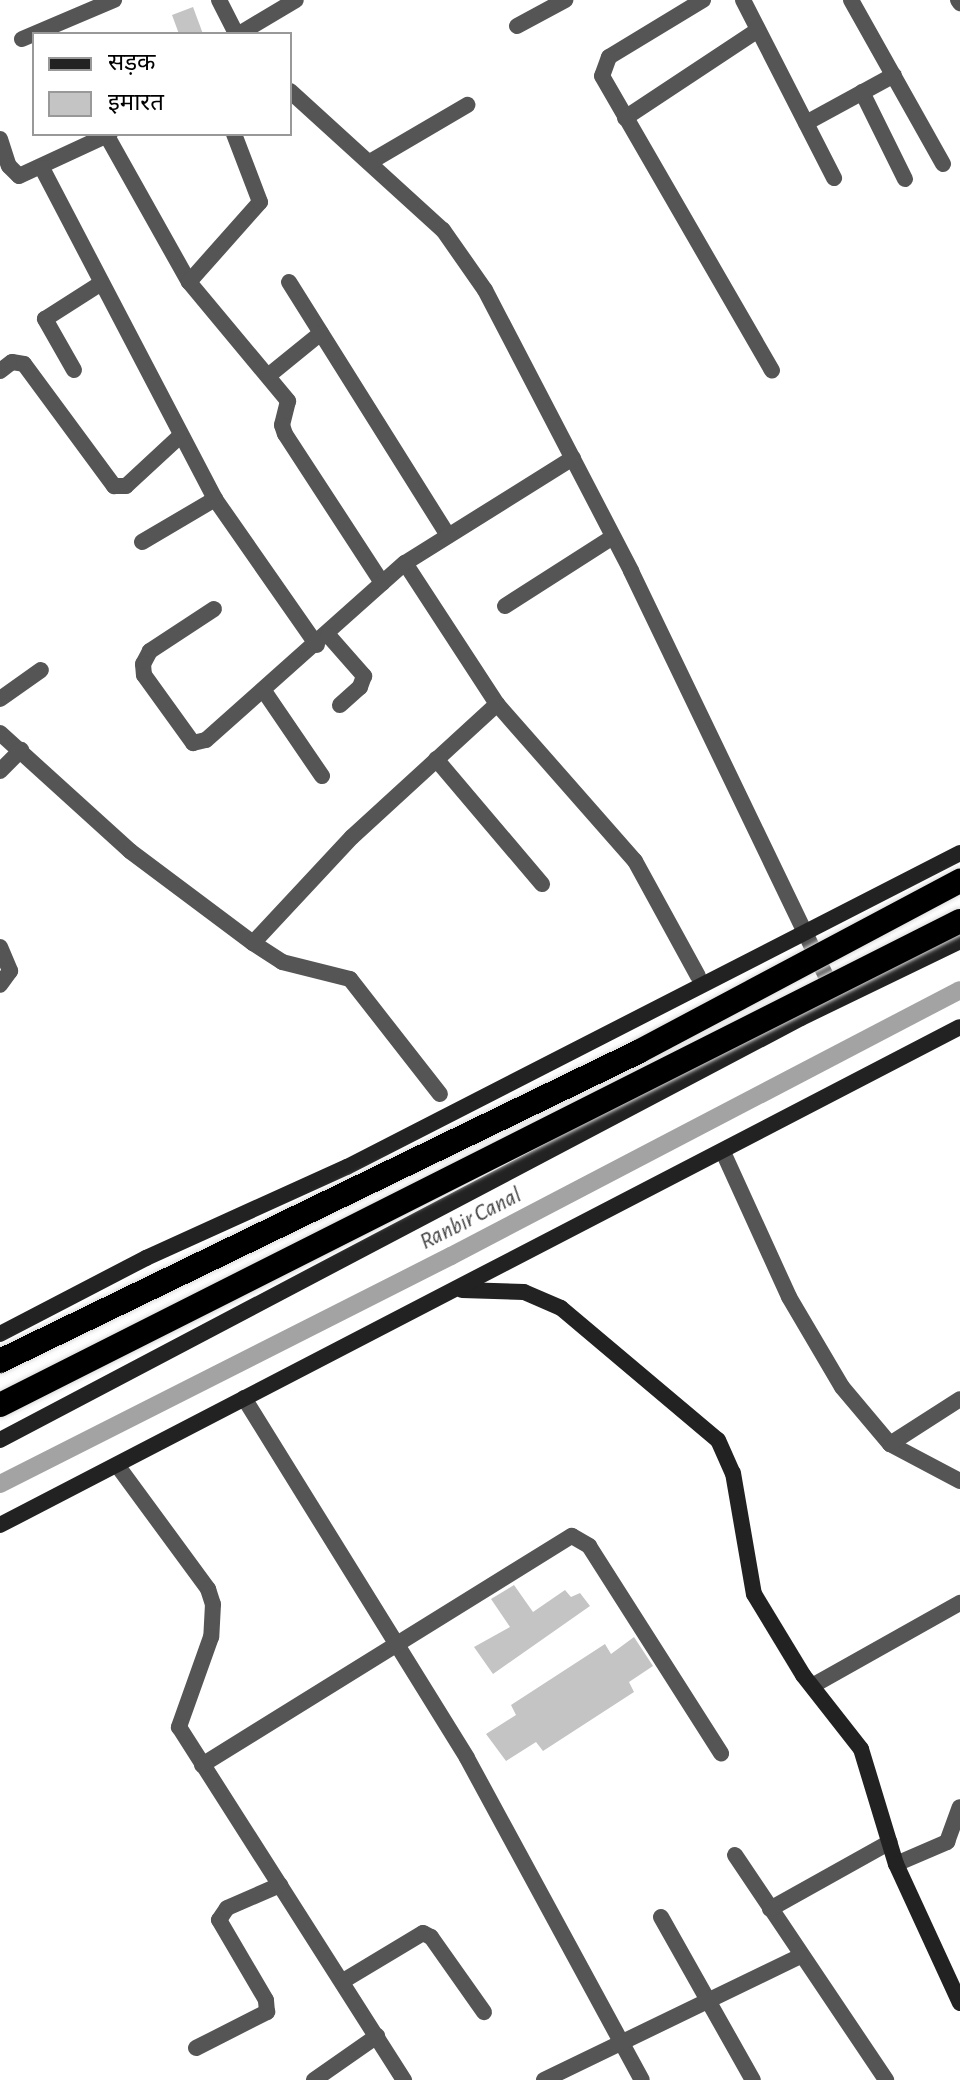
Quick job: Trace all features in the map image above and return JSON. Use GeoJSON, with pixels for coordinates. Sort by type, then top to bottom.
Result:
{"type":"FeatureCollection","features":[{"type":"Feature","properties":{"kind":"highway"},"geometry":{"type":"LineString","coordinates":[[0,1361],[638,1052],[960,881]]}},
{"type":"Feature","properties":{"kind":"highway"},"geometry":{"type":"LineString","coordinates":[[0,1405],[960,921]]}},
{"type":"Feature","properties":{"kind":"street"},"geometry":{"type":"LineString","coordinates":[[35,32],[86,5],[114,0]]}},
{"type":"Feature","properties":{"kind":"street"},"geometry":{"type":"LineString","coordinates":[[219,0],[237,32]]}},
{"type":"Feature","properties":{"kind":"street"},"geometry":{"type":"LineString","coordinates":[[241,32],[296,0]]}},
{"type":"Feature","properties":{"kind":"street"},"geometry":{"type":"LineString","coordinates":[[517,26],[565,0]]}},
{"type":"Feature","properties":{"kind":"street"},"geometry":{"type":"LineString","coordinates":[[703,0],[603,62],[602,76],[772,371]]}},
{"type":"Feature","properties":{"kind":"street"},"geometry":{"type":"LineString","coordinates":[[743,0],[834,178]]}},
{"type":"Feature","properties":{"kind":"street"},"geometry":{"type":"LineString","coordinates":[[851,0],[943,164]]}},
{"type":"Feature","properties":{"kind":"street"},"geometry":{"type":"LineString","coordinates":[[625,118],[758,30]]}},
{"type":"Feature","properties":{"kind":"street"},"geometry":{"type":"LineString","coordinates":[[22,39],[32,34]]}},
{"type":"Feature","properties":{"kind":"street"},"geometry":{"type":"LineString","coordinates":[[806,123],[894,75]]}},
{"type":"Feature","properties":{"kind":"street"},"geometry":{"type":"LineString","coordinates":[[862,92],[905,179]]}},
{"type":"Feature","properties":{"kind":"street"},"geometry":{"type":"LineString","coordinates":[[292,93],[443,230],[468,264],[613,537],[838,1000]]}},
{"type":"Feature","properties":{"kind":"street"},"geometry":{"type":"LineString","coordinates":[[370,162],[467,105]]}},
{"type":"Feature","properties":{"kind":"street"},"geometry":{"type":"LineString","coordinates":[[0,139],[15,174],[42,168],[106,136]]}},
{"type":"Feature","properties":{"kind":"street"},"geometry":{"type":"LineString","coordinates":[[109,136],[189,282],[290,404],[282,425],[285,434],[382,583]]}},
{"type":"Feature","properties":{"kind":"street"},"geometry":{"type":"LineString","coordinates":[[189,282],[260,202],[235,136]]}},
{"type":"Feature","properties":{"kind":"street"},"geometry":{"type":"LineString","coordinates":[[42,168],[179,437],[215,499],[322,640],[364,676],[360,687],[340,705]]}},
{"type":"Feature","properties":{"kind":"street"},"geometry":{"type":"LineString","coordinates":[[289,282],[448,535]]}},
{"type":"Feature","properties":{"kind":"street"},"geometry":{"type":"LineString","coordinates":[[74,370],[45,319],[100,284]]}},
{"type":"Feature","properties":{"kind":"street"},"geometry":{"type":"LineString","coordinates":[[268,376],[321,333]]}},
{"type":"Feature","properties":{"kind":"street"},"geometry":{"type":"LineString","coordinates":[[0,371],[12,362],[24,364],[114,486],[126,486],[179,437]]}},
{"type":"Feature","properties":{"kind":"street"},"geometry":{"type":"LineString","coordinates":[[214,609],[150,651],[143,664],[144,675],[193,743],[206,740],[264,691],[405,563],[573,458]]}},
{"type":"Feature","properties":{"kind":"street"},"geometry":{"type":"LineString","coordinates":[[142,542],[215,499]]}},
{"type":"Feature","properties":{"kind":"street"},"geometry":{"type":"LineString","coordinates":[[505,606],[613,537]]}},
{"type":"Feature","properties":{"kind":"street"},"geometry":{"type":"LineString","coordinates":[[405,563],[497,704],[635,861],[698,976]]}},
{"type":"Feature","properties":{"kind":"street"},"geometry":{"type":"LineString","coordinates":[[3,691],[41,670]]}},
{"type":"Feature","properties":{"kind":"street"},"geometry":{"type":"LineString","coordinates":[[264,691],[322,776]]}},
{"type":"Feature","properties":{"kind":"street"},"geometry":{"type":"LineString","coordinates":[[253,943],[352,837],[497,704]]}},
{"type":"Feature","properties":{"kind":"street"},"geometry":{"type":"LineString","coordinates":[[0,733],[130,851],[253,943],[282,962],[350,979],[440,1094]]}},
{"type":"Feature","properties":{"kind":"street"},"geometry":{"type":"LineString","coordinates":[[0,771],[21,750]]}},
{"type":"Feature","properties":{"kind":"street"},"geometry":{"type":"LineString","coordinates":[[436,759],[542,884]]}},
{"type":"Feature","properties":{"kind":"street"},"geometry":{"type":"LineString","coordinates":[[0,1334],[146,1258],[347,1167],[960,853]]}},
{"type":"Feature","properties":{"kind":"street"},"geometry":{"type":"LineString","coordinates":[[0,1440],[838,1000],[960,941]]}},
{"type":"Feature","properties":{"kind":"street"},"geometry":{"type":"LineString","coordinates":[[0,947],[10,971],[0,985]]}},
{"type":"Feature","properties":{"kind":"street"},"geometry":{"type":"LineString","coordinates":[[0,1525],[461,1290],[960,1027]]}},
{"type":"Feature","properties":{"kind":"street"},"geometry":{"type":"LineString","coordinates":[[723,1152],[789,1297],[842,1387],[890,1444],[960,1481]]}},
{"type":"Feature","properties":{"kind":"street"},"geometry":{"type":"LineString","coordinates":[[461,1290],[524,1292],[561,1308],[718,1440],[733,1473],[754,1594],[812,1686],[861,1749],[896,1864],[960,2003]]}},
{"type":"Feature","properties":{"kind":"street"},"geometry":{"type":"LineString","coordinates":[[244,1398],[467,1758],[620,2047],[642,2080]]}},
{"type":"Feature","properties":{"kind":"street"},"geometry":{"type":"LineString","coordinates":[[890,1444],[960,1399]]}},
{"type":"Feature","properties":{"kind":"street"},"geometry":{"type":"LineString","coordinates":[[117,1465],[208,1589],[213,1604],[211,1637],[179,1717],[179,1727],[404,2080]]}},
{"type":"Feature","properties":{"kind":"street"},"geometry":{"type":"LineString","coordinates":[[202,1765],[564,1539],[577,1536],[589,1546],[721,1753]]}},
{"type":"Feature","properties":{"kind":"street"},"geometry":{"type":"LineString","coordinates":[[812,1686],[960,1603]]}},
{"type":"Feature","properties":{"kind":"street"},"geometry":{"type":"LineString","coordinates":[[896,1864],[947,1842],[960,1807]]}},
{"type":"Feature","properties":{"kind":"street"},"geometry":{"type":"LineString","coordinates":[[770,1909],[890,1842]]}},
{"type":"Feature","properties":{"kind":"street"},"geometry":{"type":"LineString","coordinates":[[735,1855],[886,2080]]}},
{"type":"Feature","properties":{"kind":"street"},"geometry":{"type":"LineString","coordinates":[[196,2048],[267,2012],[266,2000],[219,1920],[227,1908],[280,1885]]}},
{"type":"Feature","properties":{"kind":"street"},"geometry":{"type":"LineString","coordinates":[[661,1917],[753,2080]]}},
{"type":"Feature","properties":{"kind":"street"},"geometry":{"type":"LineString","coordinates":[[343,1981],[423,1933],[431,1937],[484,2012]]}},
{"type":"Feature","properties":{"kind":"street"},"geometry":{"type":"LineString","coordinates":[[544,2080],[620,2047],[800,1956]]}},
{"type":"Feature","properties":{"kind":"street"},"geometry":{"type":"LineString","coordinates":[[314,2080],[377,2036]]}},
{"type":"Feature","properties":{"kind":"building"},"geometry":{"type":"Polygon","coordinates":[[[193,7],[202,32],[178,32],[172,15],[193,7]]]}},
{"type":"Feature","properties":{"kind":"building"},"geometry":{"type":"Polygon","coordinates":[[[514,1585],[533,1612],[565,1590],[571,1597],[580,1593],[590,1606],[493,1674],[474,1647],[510,1627],[491,1599],[514,1585]]]}},
{"type":"Feature","properties":{"kind":"building"},"geometry":{"type":"Polygon","coordinates":[[[634,1637],[653,1666],[629,1682],[634,1692],[543,1751],[536,1742],[506,1761],[486,1734],[516,1715],[511,1705],[605,1644],[611,1654],[634,1637]]]}},
{"type":"Feature","properties":{"kind":"waterway","name":"Ranbir Canal"},"geometry":{"type":"LineString","coordinates":[[0,1484],[451,1256],[960,990]]}}]}
